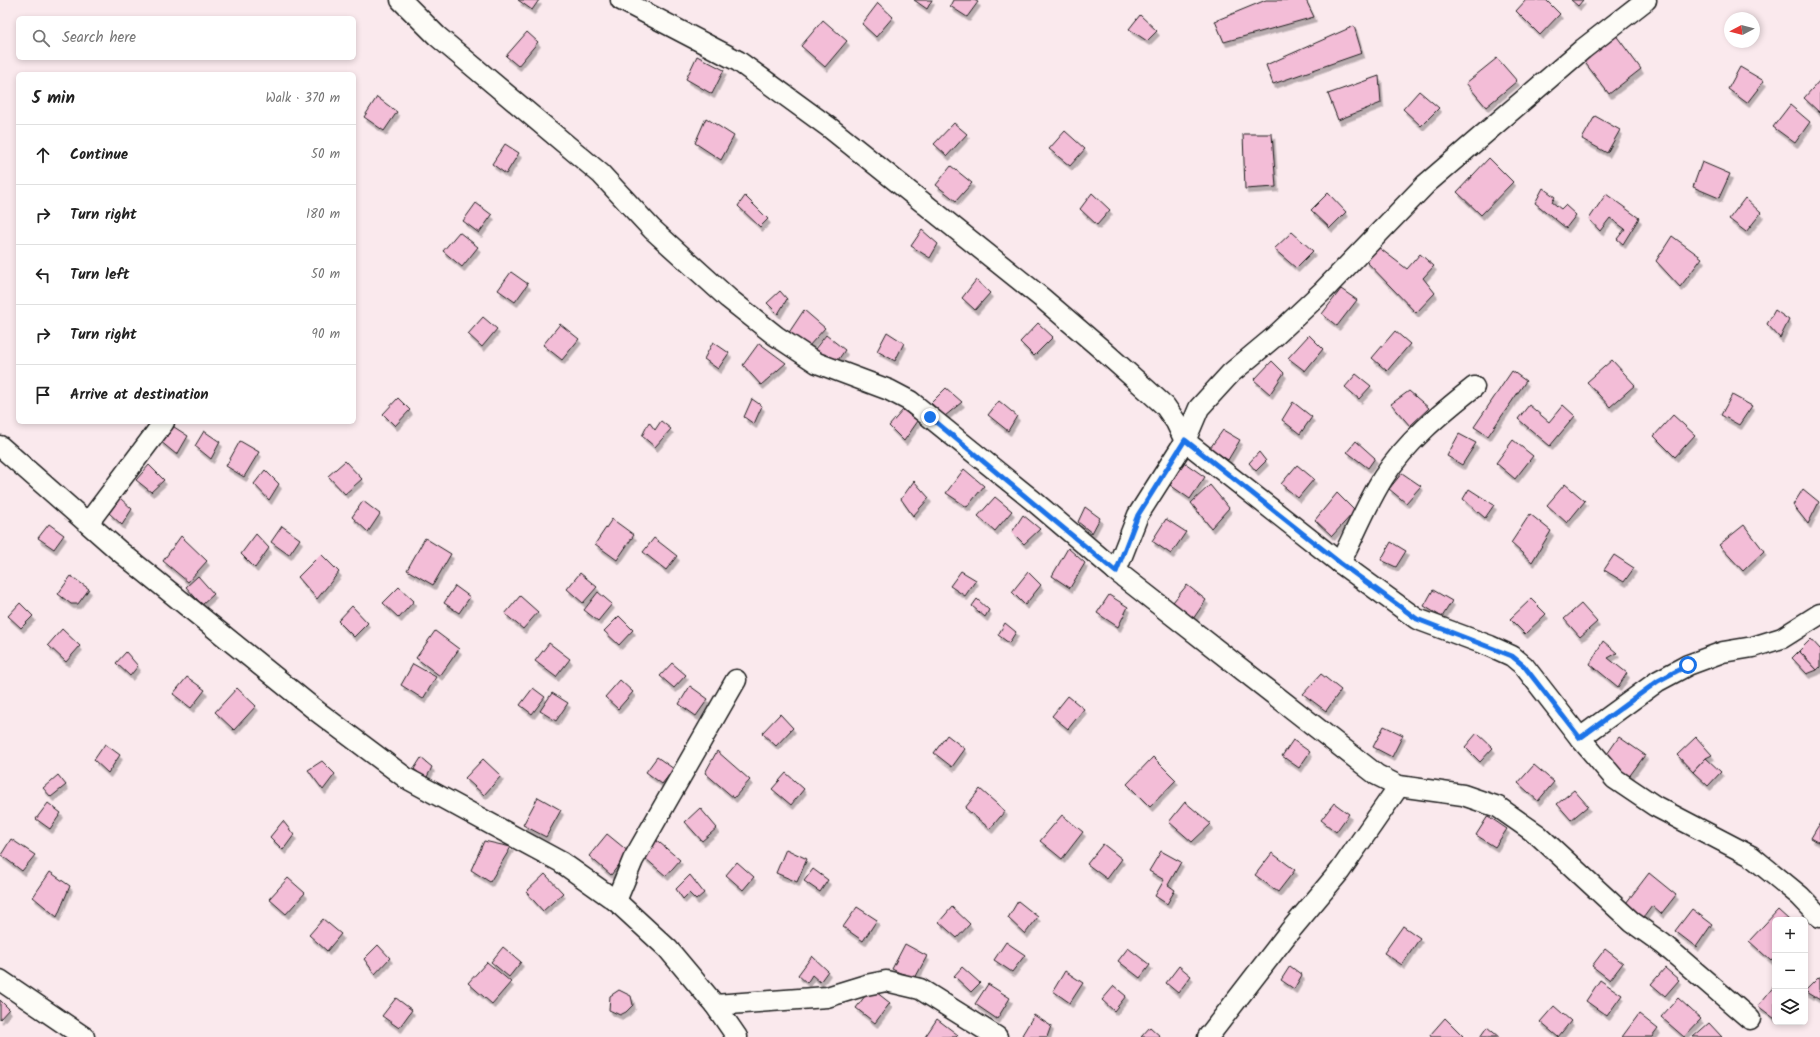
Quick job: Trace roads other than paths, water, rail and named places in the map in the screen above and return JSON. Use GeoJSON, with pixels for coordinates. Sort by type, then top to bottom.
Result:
{"type":"FeatureCollection","features":[{"type":"Feature","properties":{"kind":"street"},"geometry":{"type":"LineString","coordinates":[[401,0],[437,36],[601,174],[652,229],[728,298],[776,336],[817,364],[889,390],[910,401],[1036,503],[1116,572],[1377,775],[1399,786],[1464,795],[1498,806],[1538,835],[1632,922],[1663,944],[1750,1019]]}},
{"type":"Feature","properties":{"kind":"street"},"geometry":{"type":"LineString","coordinates":[[621,0],[651,7],[738,61],[830,128],[1042,298],[1099,347],[1164,406],[1176,422],[1185,440],[1340,563],[1417,619],[1512,656],[1524,666],[1580,738],[1615,779],[1655,806],[1750,856],[1800,896],[1820,917]]}},
{"type":"Feature","properties":{"kind":"street"},"geometry":{"type":"LineString","coordinates":[[1116,572],[1138,515],[1185,440],[1199,408],[1226,379],[1273,338],[1324,290],[1426,184],[1583,49],[1646,0]]}},
{"type":"Feature","properties":{"kind":"street"},"geometry":{"type":"LineString","coordinates":[[1340,563],[1383,478],[1405,450],[1442,412],[1474,387]]}},
{"type":"Feature","properties":{"kind":"street"},"geometry":{"type":"LineString","coordinates":[[88,523],[162,424]]}},
{"type":"Feature","properties":{"kind":"street"},"geometry":{"type":"LineString","coordinates":[[0,446],[118,550],[318,712],[406,778],[561,862],[616,901],[668,949],[715,1005],[737,1037]]}},
{"type":"Feature","properties":{"kind":"street"},"geometry":{"type":"LineString","coordinates":[[1580,738],[1658,681],[1688,665],[1723,652],[1753,647],[1782,638],[1820,614]]}},
{"type":"Feature","properties":{"kind":"street"},"geometry":{"type":"LineString","coordinates":[[616,901],[633,860],[736,680]]}},
{"type":"Feature","properties":{"kind":"street"},"geometry":{"type":"LineString","coordinates":[[1208,1037],[1289,932],[1340,871],[1399,786]]}},
{"type":"Feature","properties":{"kind":"street"},"geometry":{"type":"LineString","coordinates":[[0,980],[84,1037]]}},
{"type":"Feature","properties":{"kind":"street"},"geometry":{"type":"LineString","coordinates":[[715,1005],[827,997],[866,985],[886,981],[920,989],[997,1037]]}}]}
